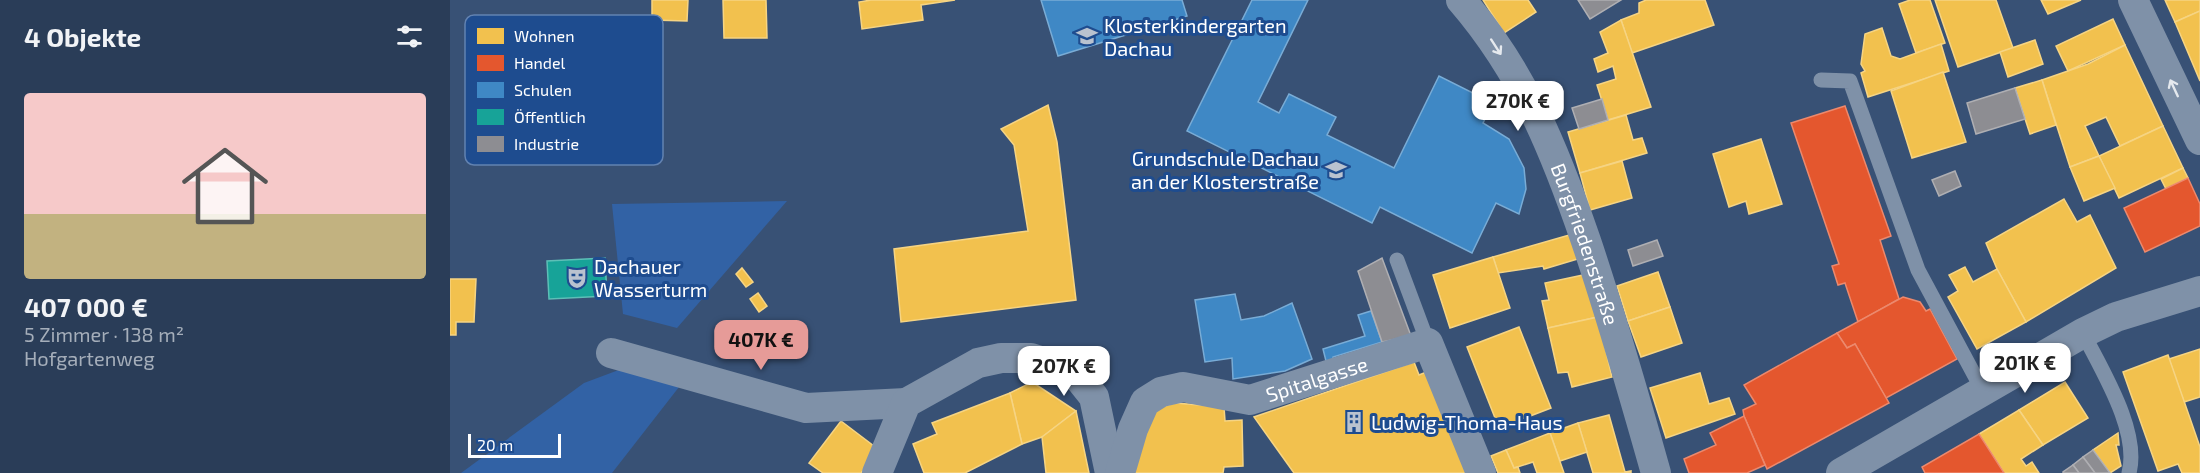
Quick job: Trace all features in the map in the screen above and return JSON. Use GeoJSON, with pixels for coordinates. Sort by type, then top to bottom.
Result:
{"type":"FeatureCollection","features":[{"type":"Feature","properties":{"kind":"street","name":"Burgfriedenstraße"},"geometry":{"type":"LineString","coordinates":[[1461,0],[1481,24],[1519,82],[1551,144],[1621,347],[1656,473]]}},
{"type":"Feature","properties":{"kind":"street"},"geometry":{"type":"LineString","coordinates":[[2133,0],[2200,140]]}},
{"type":"Feature","properties":{"kind":"street"},"geometry":{"type":"LineString","coordinates":[[1840,473],[2083,333],[2116,317],[2200,291]]}},
{"type":"Feature","properties":{"kind":"street"},"geometry":{"type":"LineString","coordinates":[[1428,343],[1481,473]]}},
{"type":"Feature","properties":{"kind":"street","name":"Spitalgasse"},"geometry":{"type":"LineString","coordinates":[[1120,473],[1133,429],[1145,402],[1161,392],[1183,387],[1250,400],[1428,343]]}},
{"type":"Feature","properties":{"kind":"street"},"geometry":{"type":"LineString","coordinates":[[611,353],[806,408],[906,403],[978,363],[1001,358],[1031,358],[1074,372],[1094,397],[1110,473]]}},
{"type":"Feature","properties":{"kind":"street"},"geometry":{"type":"LineString","coordinates":[[876,473],[906,403]]}},
{"type":"Feature","properties":{"kind":"lane"},"geometry":{"type":"LineString","coordinates":[[1821,80],[1850,81],[1918,270],[1983,391]]}},
{"type":"Feature","properties":{"kind":"lane"},"geometry":{"type":"LineString","coordinates":[[1397,260],[1428,343]]}},
{"type":"Feature","properties":{"kind":"lane"},"geometry":{"type":"LineString","coordinates":[[2083,333],[2128,432],[2133,458],[2129,473]]}},
{"type":"Feature","properties":{"kind":"shaded area"},"geometry":{"type":"Polygon","coordinates":[[[787,201],[677,328],[623,314],[612,204],[787,201]]]}},
{"type":"Feature","properties":{"kind":"shaded area"},"geometry":{"type":"Polygon","coordinates":[[[624,368],[679,387],[612,473],[461,473],[584,383],[624,368]]]}},
{"type":"Feature","properties":{"kind":"building: Wohnen"},"geometry":{"type":"Polygon","coordinates":[[[652,0],[688,0],[687,21],[663,20],[663,15],[652,15],[652,0]]]}},
{"type":"Feature","properties":{"kind":"building: Wohnen"},"geometry":{"type":"Polygon","coordinates":[[[723,0],[766,0],[767,38],[724,38],[723,0]]]}},
{"type":"Feature","properties":{"kind":"building: Wohnen"},"geometry":{"type":"Polygon","coordinates":[[[955,0],[921,5],[923,20],[862,29],[859,2],[955,0]]]}},
{"type":"Feature","properties":{"kind":"building: Wohnen"},"geometry":{"type":"Polygon","coordinates":[[[1483,0],[1528,0],[1536,12],[1504,33],[1483,0]]]}},
{"type":"Feature","properties":{"kind":"building: Wohnen"},"geometry":{"type":"Polygon","coordinates":[[[1646,0],[1705,0],[1714,25],[1632,53],[1621,20],[1639,13],[1639,3],[1646,0]]]}},
{"type":"Feature","properties":{"kind":"building: Wohnen"},"geometry":{"type":"Polygon","coordinates":[[[1910,0],[1930,0],[1945,43],[1916,53],[1899,4],[1910,0]]]}},
{"type":"Feature","properties":{"kind":"building: Wohnen"},"geometry":{"type":"Polygon","coordinates":[[[1935,0],[1996,0],[2013,48],[1958,67],[1935,0]]]}},
{"type":"Feature","properties":{"kind":"building: Wohnen"},"geometry":{"type":"Polygon","coordinates":[[[2041,0],[2081,0],[2048,14],[2041,0]]]}},
{"type":"Feature","properties":{"kind":"building: Wohnen"},"geometry":{"type":"Polygon","coordinates":[[[2165,0],[2200,0],[2200,11],[2175,22],[2165,0]]]}},
{"type":"Feature","properties":{"kind":"building: Wohnen"},"geometry":{"type":"Polygon","coordinates":[[[2200,11],[2200,81],[2175,22],[2200,11]]]}},
{"type":"Feature","properties":{"kind":"building: Wohnen"},"geometry":{"type":"Polygon","coordinates":[[[2113,19],[2125,45],[2068,71],[2056,46],[2113,19]]]}},
{"type":"Feature","properties":{"kind":"building: Wohnen"},"geometry":{"type":"Polygon","coordinates":[[[1621,20],[1651,107],[1608,120],[1597,85],[1616,79],[1613,66],[1598,72],[1594,59],[1608,53],[1600,32],[1621,20]]]}},
{"type":"Feature","properties":{"kind":"building: Wohnen"},"geometry":{"type":"Polygon","coordinates":[[[1882,28],[1891,56],[1900,59],[1941,44],[1949,71],[1868,97],[1861,73],[1865,71],[1861,64],[1865,34],[1882,28]]]}},
{"type":"Feature","properties":{"kind":"building: Wohnen"},"geometry":{"type":"Polygon","coordinates":[[[2035,40],[2043,64],[2008,77],[2000,52],[2035,40]]]}},
{"type":"Feature","properties":{"kind":"building: Wohnen"},"geometry":{"type":"Polygon","coordinates":[[[2125,45],[2163,126],[2120,146],[2106,117],[2085,126],[2099,156],[2070,167],[2042,80],[2088,64],[2125,45]]]}},
{"type":"Feature","properties":{"kind":"building: Wohnen"},"geometry":{"type":"Polygon","coordinates":[[[1943,72],[1966,142],[1912,158],[1891,91],[1943,72]]]}},
{"type":"Feature","properties":{"kind":"building: Wohnen"},"geometry":{"type":"Polygon","coordinates":[[[2042,80],[2056,125],[2030,134],[2015,88],[2042,80]]]}},
{"type":"Feature","properties":{"kind":"building: Wohnen"},"geometry":{"type":"Polygon","coordinates":[[[1048,105],[1057,142],[1076,300],[901,322],[894,249],[1028,231],[1014,145],[1001,129],[1048,105]]]}},
{"type":"Feature","properties":{"kind":"building: Wohnen"},"geometry":{"type":"Polygon","coordinates":[[[1626,115],[1633,140],[1642,138],[1647,153],[1580,173],[1568,132],[1626,115]]]}},
{"type":"Feature","properties":{"kind":"building: Wohnen"},"geometry":{"type":"Polygon","coordinates":[[[2163,126],[2183,168],[2119,198],[2099,156],[2163,126]]]}},
{"type":"Feature","properties":{"kind":"building: Wohnen"},"geometry":{"type":"Polygon","coordinates":[[[1761,139],[1782,204],[1749,214],[1746,201],[1729,207],[1713,154],[1761,139]]]}},
{"type":"Feature","properties":{"kind":"building: Wohnen"},"geometry":{"type":"Polygon","coordinates":[[[2099,156],[2115,188],[2084,201],[2070,167],[2099,156]]]}},
{"type":"Feature","properties":{"kind":"building: Wohnen"},"geometry":{"type":"Polygon","coordinates":[[[1622,161],[1632,198],[1590,210],[1580,173],[1622,161]]]}},
{"type":"Feature","properties":{"kind":"building: Wohnen"},"geometry":{"type":"Polygon","coordinates":[[[2183,168],[2188,178],[2166,189],[2161,179],[2183,168]]]}},
{"type":"Feature","properties":{"kind":"building: Wohnen"},"geometry":{"type":"Polygon","coordinates":[[[2064,199],[2077,222],[2090,215],[2116,268],[2026,322],[1997,269],[1986,243],[2064,199]]]}},
{"type":"Feature","properties":{"kind":"building: Wohnen"},"geometry":{"type":"Polygon","coordinates":[[[1573,234],[1581,258],[1544,269],[1543,266],[1498,273],[1493,257],[1573,234]]]}},
{"type":"Feature","properties":{"kind":"building: Wohnen"},"geometry":{"type":"Polygon","coordinates":[[[1493,257],[1510,308],[1450,328],[1433,275],[1493,257]]]}},
{"type":"Feature","properties":{"kind":"building: Wohnen"},"geometry":{"type":"Polygon","coordinates":[[[1965,267],[1973,282],[1997,269],[2026,322],[1977,349],[1948,297],[1958,291],[1949,275],[1965,267]]]}},
{"type":"Feature","properties":{"kind":"building: Wohnen"},"geometry":{"type":"Polygon","coordinates":[[[742,268],[753,282],[746,287],[736,274],[742,268]]]}},
{"type":"Feature","properties":{"kind":"building: Wohnen"},"geometry":{"type":"Polygon","coordinates":[[[1658,272],[1670,307],[1628,321],[1617,286],[1658,272]]]}},
{"type":"Feature","properties":{"kind":"building: Wohnen"},"geometry":{"type":"Polygon","coordinates":[[[1588,274],[1598,317],[1548,328],[1542,301],[1549,300],[1545,283],[1588,274]]]}},
{"type":"Feature","properties":{"kind":"building: Wohnen"},"geometry":{"type":"Polygon","coordinates":[[[450,279],[476,279],[474,322],[456,322],[456,335],[450,335],[450,279]]]}},
{"type":"Feature","properties":{"kind":"building: Wohnen"},"geometry":{"type":"Polygon","coordinates":[[[758,293],[767,306],[759,312],[750,299],[758,293]]]}},
{"type":"Feature","properties":{"kind":"building: Wohnen"},"geometry":{"type":"Polygon","coordinates":[[[1670,307],[1682,343],[1641,357],[1628,321],[1670,307]]]}},
{"type":"Feature","properties":{"kind":"building: Wohnen"},"geometry":{"type":"Polygon","coordinates":[[[1598,317],[1612,377],[1572,387],[1568,372],[1558,373],[1548,328],[1598,317]]]}},
{"type":"Feature","properties":{"kind":"building: Wohnen"},"geometry":{"type":"Polygon","coordinates":[[[1519,327],[1551,408],[1499,428],[1467,347],[1519,327]]]}},
{"type":"Feature","properties":{"kind":"building: Wohnen"},"geometry":{"type":"Polygon","coordinates":[[[2200,349],[2200,397],[2184,402],[2169,359],[2200,349]]]}},
{"type":"Feature","properties":{"kind":"building: Wohnen"},"geometry":{"type":"Polygon","coordinates":[[[2168,355],[2200,447],[2200,473],[2182,473],[2178,464],[2158,471],[2123,372],[2168,355]]]}},
{"type":"Feature","properties":{"kind":"building: Wohnen","name":"Ludwig-Thoma-Haus"},"geometry":{"type":"Polygon","coordinates":[[[1414,362],[1419,375],[1434,369],[1466,473],[1294,473],[1254,417],[1414,362]]]}},
{"type":"Feature","properties":{"kind":"building: Wohnen"},"geometry":{"type":"Polygon","coordinates":[[[1700,373],[1709,404],[1729,398],[1735,414],[1666,438],[1650,388],[1700,373]]]}},
{"type":"Feature","properties":{"kind":"building: Wohnen"},"geometry":{"type":"Polygon","coordinates":[[[1032,382],[1076,411],[1042,437],[1022,444],[1010,393],[1032,382]]]}},
{"type":"Feature","properties":{"kind":"building: Wohnen"},"geometry":{"type":"Polygon","coordinates":[[[2065,382],[2088,418],[2043,445],[2019,410],[2065,382]]]}},
{"type":"Feature","properties":{"kind":"building: Wohnen"},"geometry":{"type":"Polygon","coordinates":[[[1010,393],[1022,444],[965,473],[924,473],[913,444],[937,434],[932,423],[1010,393]]]}},
{"type":"Feature","properties":{"kind":"building: Wohnen"},"geometry":{"type":"Polygon","coordinates":[[[1175,403],[1224,407],[1225,421],[1242,420],[1243,466],[1224,467],[1223,473],[1131,473],[1151,410],[1175,403]]]}},
{"type":"Feature","properties":{"kind":"building: Wohnen"},"geometry":{"type":"Polygon","coordinates":[[[2019,410],[2043,445],[2021,459],[2026,466],[2032,462],[2039,473],[2004,473],[1979,434],[2019,410]]]}},
{"type":"Feature","properties":{"kind":"building: Wohnen"},"geometry":{"type":"Polygon","coordinates":[[[1076,411],[1089,473],[1046,473],[1042,437],[1076,411]]]}},
{"type":"Feature","properties":{"kind":"building: Wohnen"},"geometry":{"type":"Polygon","coordinates":[[[1609,415],[1625,472],[1631,471],[1631,473],[1593,473],[1578,423],[1609,415]]]}},
{"type":"Feature","properties":{"kind":"building: Wohnen"},"geometry":{"type":"Polygon","coordinates":[[[841,421],[879,450],[861,473],[823,473],[809,463],[841,421]]]}},
{"type":"Feature","properties":{"kind":"building: Wohnen"},"geometry":{"type":"Polygon","coordinates":[[[1578,423],[1587,452],[1560,461],[1550,433],[1578,423]]]}},
{"type":"Feature","properties":{"kind":"building: Wohnen"},"geometry":{"type":"Polygon","coordinates":[[[1550,433],[1564,473],[1537,473],[1533,462],[1514,468],[1506,450],[1550,433]]]}},
{"type":"Feature","properties":{"kind":"building: Wohnen"},"geometry":{"type":"Polygon","coordinates":[[[2118,433],[2119,445],[2116,445],[2121,466],[2110,473],[2093,450],[2118,433]]]}},
{"type":"Feature","properties":{"kind":"building: Wohnen"},"geometry":{"type":"Polygon","coordinates":[[[1506,450],[1514,468],[1518,467],[1520,473],[1498,473],[1491,456],[1506,450]]]}},
{"type":"Feature","properties":{"kind":"building: Handel"},"geometry":{"type":"Polygon","coordinates":[[[1845,106],[1891,236],[1880,240],[1899,299],[1858,322],[1845,283],[1838,285],[1832,266],[1839,264],[1791,123],[1845,106]]]}},
{"type":"Feature","properties":{"kind":"building: Handel"},"geometry":{"type":"Polygon","coordinates":[[[2188,178],[2200,204],[2200,226],[2145,252],[2124,208],[2188,178]]]}},
{"type":"Feature","properties":{"kind":"building: Handel"},"geometry":{"type":"Polygon","coordinates":[[[1903,297],[1920,302],[1926,311],[1930,309],[1957,359],[1886,398],[1855,344],[1847,348],[1837,333],[1903,297]]]}},
{"type":"Feature","properties":{"kind":"building: Handel"},"geometry":{"type":"Polygon","coordinates":[[[1837,333],[1847,348],[1855,344],[1889,403],[1767,469],[1744,416],[1743,410],[1756,404],[1744,385],[1837,333]]]}},
{"type":"Feature","properties":{"kind":"building: Handel"},"geometry":{"type":"Polygon","coordinates":[[[1744,416],[1765,465],[1747,473],[1689,473],[1684,459],[1716,445],[1710,433],[1744,416]]]}},
{"type":"Feature","properties":{"kind":"building: Handel"},"geometry":{"type":"Polygon","coordinates":[[[1979,434],[2004,473],[1925,473],[1922,467],[1979,434]]]}},
{"type":"Feature","properties":{"kind":"building: Schulen","name":"Klosterkindergarten Dachau"},"geometry":{"type":"Polygon","coordinates":[[[1041,0],[1182,0],[1187,16],[1058,56],[1041,0]]]}},
{"type":"Feature","properties":{"kind":"building: Schulen"},"geometry":{"type":"Polygon","coordinates":[[[1252,0],[1308,0],[1258,102],[1279,113],[1289,94],[1336,117],[1327,135],[1394,168],[1439,76],[1493,103],[1483,123],[1509,139],[1524,168],[1526,189],[1519,214],[1496,203],[1472,253],[1380,207],[1372,223],[1187,131],[1252,0]]]}},
{"type":"Feature","properties":{"kind":"building: Schulen"},"geometry":{"type":"Polygon","coordinates":[[[1235,294],[1241,320],[1264,316],[1292,303],[1312,359],[1285,371],[1233,379],[1232,358],[1205,362],[1195,300],[1235,294]]]}},
{"type":"Feature","properties":{"kind":"building: Schulen"},"geometry":{"type":"Polygon","coordinates":[[[1371,311],[1382,342],[1333,357],[1333,363],[1327,365],[1323,349],[1365,336],[1358,315],[1371,311]]]}},
{"type":"Feature","properties":{"kind":"building: Öffentlich","name":"Dachauer Wasserturm"},"geometry":{"type":"Polygon","coordinates":[[[605,258],[607,296],[549,299],[547,261],[605,258]]]}},
{"type":"Feature","properties":{"kind":"building: Industrie"},"geometry":{"type":"Polygon","coordinates":[[[1578,0],[1621,0],[1590,19],[1578,0]]]}},
{"type":"Feature","properties":{"kind":"building: Industrie"},"geometry":{"type":"Polygon","coordinates":[[[2015,88],[2025,119],[1976,134],[1967,103],[2015,88]]]}},
{"type":"Feature","properties":{"kind":"building: Industrie"},"geometry":{"type":"Polygon","coordinates":[[[1602,99],[1608,120],[1579,129],[1572,108],[1602,99]]]}},
{"type":"Feature","properties":{"kind":"building: Industrie"},"geometry":{"type":"Polygon","coordinates":[[[1955,171],[1961,186],[1939,196],[1932,180],[1955,171]]]}},
{"type":"Feature","properties":{"kind":"building: Industrie"},"geometry":{"type":"Polygon","coordinates":[[[1657,240],[1663,256],[1633,266],[1628,250],[1657,240]]]}},
{"type":"Feature","properties":{"kind":"building: Industrie"},"geometry":{"type":"Polygon","coordinates":[[[1382,258],[1411,336],[1382,342],[1358,271],[1382,258]]]}},
{"type":"Feature","properties":{"kind":"building: Industrie"},"geometry":{"type":"Polygon","coordinates":[[[2093,450],[2110,473],[2095,473],[2083,457],[2093,450]]]}},
{"type":"Feature","properties":{"kind":"building: Industrie"},"geometry":{"type":"Polygon","coordinates":[[[2083,457],[2095,473],[2079,473],[2073,465],[2083,457]]]}},
{"type":"Feature","properties":{"kind":"building: Industrie"},"geometry":{"type":"Polygon","coordinates":[[[2073,465],[2079,473],[2063,473],[2063,472],[2073,465]]]}},
{"type":"Feature","properties":{"kind":"place","name":"Klosterkindergarten Dachau"},"geometry":{"type":"Point","coordinates":[1087,36]}},
{"type":"Feature","properties":{"kind":"place","name":"Grundschule Dachau an der Klosterstraße"},"geometry":{"type":"Point","coordinates":[1336,170]}},
{"type":"Feature","properties":{"kind":"place","name":"Dachauer Wasserturm"},"geometry":{"type":"Point","coordinates":[577,278]}},
{"type":"Feature","properties":{"kind":"place","name":"Ludwig-Thoma-Haus"},"geometry":{"type":"Point","coordinates":[1354,422]}}]}
